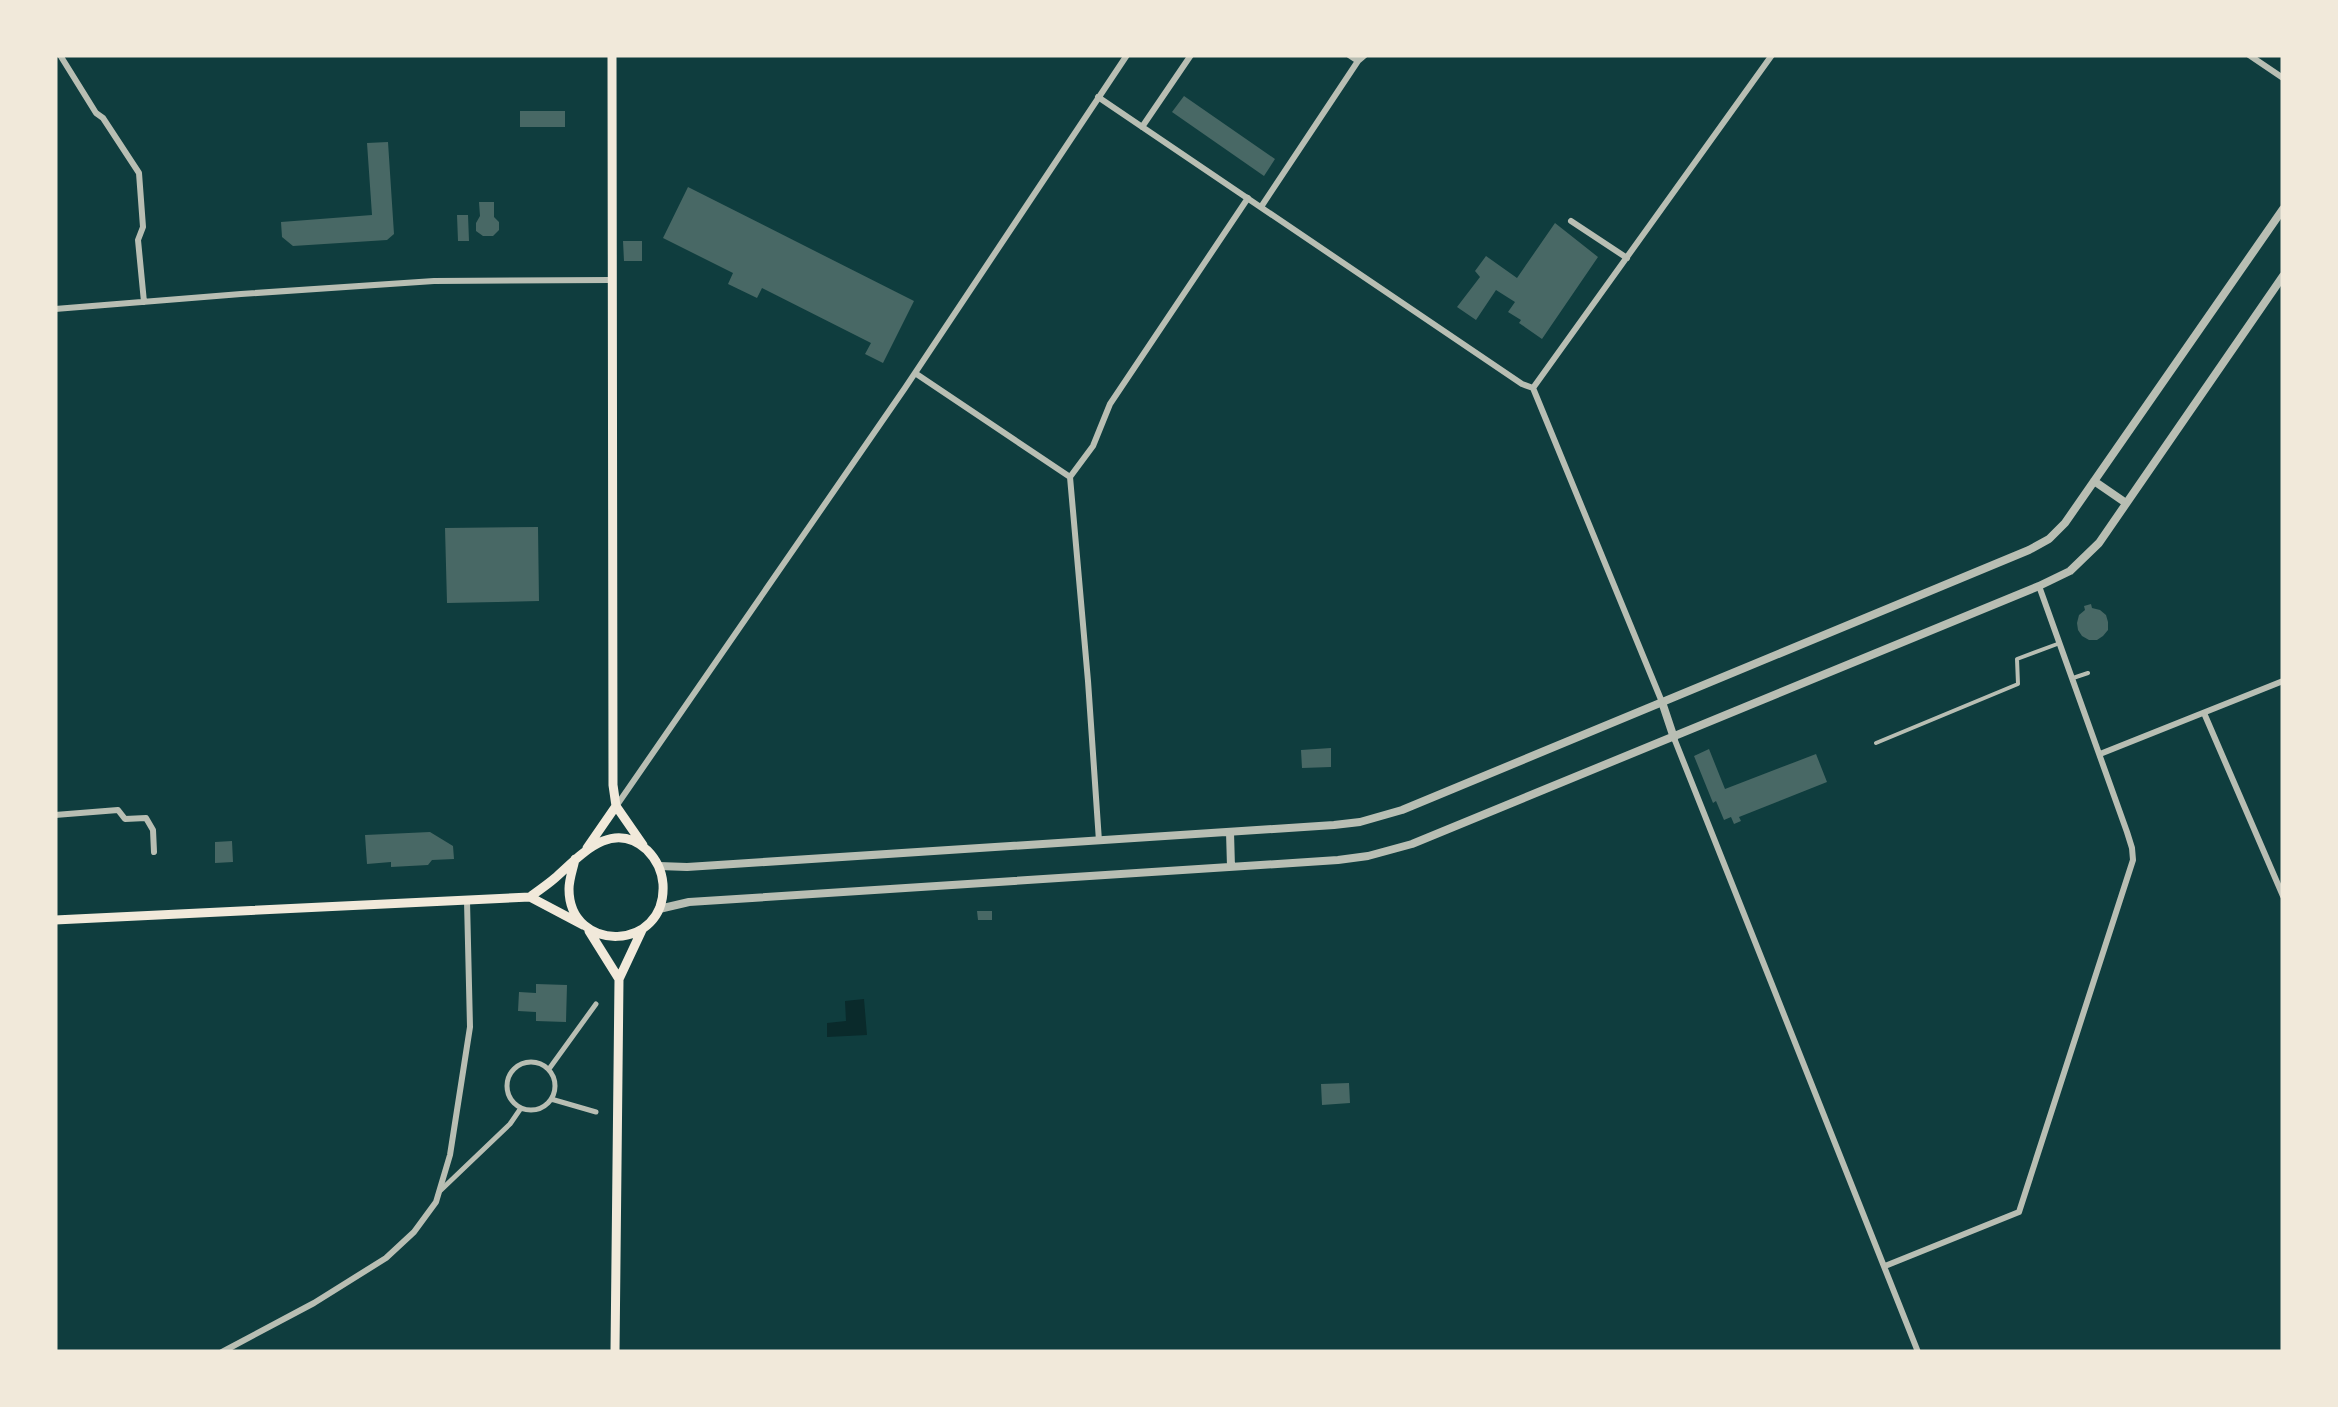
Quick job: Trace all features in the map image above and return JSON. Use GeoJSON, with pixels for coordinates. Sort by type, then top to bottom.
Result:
{"type":"FeatureCollection","features":[{"type":"Feature","properties":{"kind":"main road"},"geometry":{"type":"LineString","coordinates":[[612,55],[613,766],[616,806],[658,866],[663,880],[659,909],[642,930],[618,979],[615,1352]]}},
{"type":"Feature","properties":{"kind":"main road"},"geometry":{"type":"LineString","coordinates":[[530,897],[587,848],[616,806]]}},
{"type":"Feature","properties":{"kind":"main road"},"geometry":{"type":"LineString","coordinates":[[587,848],[616,839],[643,846]]}},
{"type":"Feature","properties":{"kind":"main road"},"geometry":{"type":"LineString","coordinates":[[575,859],[569,884],[573,909],[618,979]]}},
{"type":"Feature","properties":{"kind":"main road"},"geometry":{"type":"LineString","coordinates":[[55,920],[530,897],[601,934],[624,936],[642,930]]}},
{"type":"Feature","properties":{"kind":"street"},"geometry":{"type":"LineString","coordinates":[[60,55],[138,174],[143,227],[138,240],[144,302]]}},
{"type":"Feature","properties":{"kind":"street"},"geometry":{"type":"LineString","coordinates":[[616,806],[915,373],[1127,55]]}},
{"type":"Feature","properties":{"kind":"street"},"geometry":{"type":"LineString","coordinates":[[1142,127],[1191,55]]}},
{"type":"Feature","properties":{"kind":"street"},"geometry":{"type":"LineString","coordinates":[[1349,55],[1358,62]]}},
{"type":"Feature","properties":{"kind":"street"},"geometry":{"type":"LineString","coordinates":[[1261,207],[1365,55]]}},
{"type":"Feature","properties":{"kind":"street"},"geometry":{"type":"LineString","coordinates":[[1533,388],[1772,55]]}},
{"type":"Feature","properties":{"kind":"street"},"geometry":{"type":"LineString","coordinates":[[2249,55],[2283,78]]}},
{"type":"Feature","properties":{"kind":"street"},"geometry":{"type":"LineString","coordinates":[[1098,97],[1533,388],[1662,702],[1918,1352]]}},
{"type":"Feature","properties":{"kind":"street"},"geometry":{"type":"LineString","coordinates":[[1099,840],[1070,477],[1094,446],[1110,404],[1248,198]]}},
{"type":"Feature","properties":{"kind":"street"},"geometry":{"type":"LineString","coordinates":[[658,866],[1230,832],[1347,823],[1402,810],[2049,539],[2065,523],[2283,209]]}},
{"type":"Feature","properties":{"kind":"street"},"geometry":{"type":"LineString","coordinates":[[1572,221],[1627,258]]}},
{"type":"Feature","properties":{"kind":"street"},"geometry":{"type":"LineString","coordinates":[[659,909],[688,902],[1338,860],[1412,844],[2070,571],[2099,544],[2283,276]]}},
{"type":"Feature","properties":{"kind":"street"},"geometry":{"type":"LineString","coordinates":[[59,309],[434,281],[611,280]]}},
{"type":"Feature","properties":{"kind":"street"},"geometry":{"type":"LineString","coordinates":[[915,373],[1070,477]]}},
{"type":"Feature","properties":{"kind":"street"},"geometry":{"type":"LineString","coordinates":[[2094,481],[2126,504]]}},
{"type":"Feature","properties":{"kind":"street"},"geometry":{"type":"LineString","coordinates":[[1884,1266],[2019,1212],[2133,860],[2100,754],[2039,586]]}},
{"type":"Feature","properties":{"kind":"street"},"geometry":{"type":"LineString","coordinates":[[2100,754],[2283,682]]}},
{"type":"Feature","properties":{"kind":"street"},"geometry":{"type":"LineString","coordinates":[[2204,713],[2283,896]]}},
{"type":"Feature","properties":{"kind":"street"},"geometry":{"type":"LineString","coordinates":[[55,815],[118,810],[125,818],[146,818],[153,830],[154,852]]}},
{"type":"Feature","properties":{"kind":"street"},"geometry":{"type":"LineString","coordinates":[[1230,832],[1231,867]]}},
{"type":"Feature","properties":{"kind":"street"},"geometry":{"type":"LineString","coordinates":[[222,1352],[314,1304],[386,1258],[414,1232],[436,1202],[461,1090],[470,1027],[467,900]]}},
{"type":"Feature","properties":{"kind":"street"},"geometry":{"type":"LineString","coordinates":[[548,1069],[596,1004]]}},
{"type":"Feature","properties":{"kind":"street"},"geometry":{"type":"LineString","coordinates":[[531,1061],[548,1069],[554,1080],[551,1099],[534,1110],[521,1108],[507,1090],[513,1069],[531,1061]]}},
{"type":"Feature","properties":{"kind":"street"},"geometry":{"type":"LineString","coordinates":[[551,1099],[596,1112]]}},
{"type":"Feature","properties":{"kind":"street"},"geometry":{"type":"LineString","coordinates":[[441,1190],[510,1124],[521,1108]]}},
{"type":"Feature","properties":{"kind":"lane"},"geometry":{"type":"LineString","coordinates":[[1876,743],[2018,684],[2017,659],[2060,643]]}},
{"type":"Feature","properties":{"kind":"lane"},"geometry":{"type":"LineString","coordinates":[[2073,678],[2088,673]]}},
{"type":"Feature","properties":{"kind":"water"},"geometry":{"type":"Polygon","coordinates":[[[864,999],[867,1035],[827,1037],[827,1023],[846,1021],[845,1001],[864,999]]]}},
{"type":"Feature","properties":{"kind":"building"},"geometry":{"type":"Polygon","coordinates":[[[1184,96],[1275,159],[1264,176],[1172,112],[1184,96]]]}},
{"type":"Feature","properties":{"kind":"building"},"geometry":{"type":"Polygon","coordinates":[[[520,111],[565,111],[565,127],[520,127],[520,111]]]}},
{"type":"Feature","properties":{"kind":"building"},"geometry":{"type":"Polygon","coordinates":[[[388,142],[394,234],[387,240],[293,246],[282,237],[281,222],[372,215],[367,143],[388,142]]]}},
{"type":"Feature","properties":{"kind":"building"},"geometry":{"type":"Polygon","coordinates":[[[688,187],[914,301],[883,363],[865,354],[871,343],[762,288],[757,298],[728,284],[733,273],[663,238],[688,187]]]}},
{"type":"Feature","properties":{"kind":"building"},"geometry":{"type":"Polygon","coordinates":[[[479,202],[494,202],[499,230],[493,236],[476,231],[479,202]]]}},
{"type":"Feature","properties":{"kind":"building"},"geometry":{"type":"Polygon","coordinates":[[[457,215],[468,215],[469,241],[458,241],[457,215]]]}},
{"type":"Feature","properties":{"kind":"building"},"geometry":{"type":"Polygon","coordinates":[[[1555,223],[1598,257],[1542,339],[1508,312],[1515,302],[1496,290],[1476,320],[1457,307],[1480,277],[1475,271],[1486,256],[1517,278],[1555,223]]]}},
{"type":"Feature","properties":{"kind":"building"},"geometry":{"type":"Polygon","coordinates":[[[623,241],[642,241],[642,261],[624,261],[623,241]]]}},
{"type":"Feature","properties":{"kind":"building"},"geometry":{"type":"Polygon","coordinates":[[[538,527],[539,601],[447,603],[445,528],[538,527]]]}},
{"type":"Feature","properties":{"kind":"building"},"geometry":{"type":"Polygon","coordinates":[[[2091,604],[2106,615],[2108,622],[2108,630],[2097,640],[2089,640],[2078,630],[2079,615],[2084,606],[2091,604]]]}},
{"type":"Feature","properties":{"kind":"building"},"geometry":{"type":"Polygon","coordinates":[[[1331,748],[1331,767],[1302,768],[1301,750],[1331,748]]]}},
{"type":"Feature","properties":{"kind":"building"},"geometry":{"type":"Polygon","coordinates":[[[1709,749],[1725,789],[1816,754],[1827,782],[1739,817],[1741,821],[1734,824],[1731,817],[1724,820],[1716,801],[1713,803],[1694,756],[1709,749]]]}},
{"type":"Feature","properties":{"kind":"building"},"geometry":{"type":"Polygon","coordinates":[[[430,832],[453,846],[454,859],[432,860],[428,865],[367,864],[365,835],[430,832]]]}},
{"type":"Feature","properties":{"kind":"building"},"geometry":{"type":"Polygon","coordinates":[[[232,841],[233,862],[215,863],[215,842],[232,841]]]}},
{"type":"Feature","properties":{"kind":"building"},"geometry":{"type":"Polygon","coordinates":[[[977,911],[992,911],[992,920],[978,920],[977,911]]]}},
{"type":"Feature","properties":{"kind":"building"},"geometry":{"type":"Polygon","coordinates":[[[536,984],[567,985],[566,1022],[536,1021],[536,1012],[518,1011],[519,992],[536,993],[536,984]]]}},
{"type":"Feature","properties":{"kind":"building"},"geometry":{"type":"Polygon","coordinates":[[[1349,1083],[1350,1103],[1322,1105],[1321,1084],[1349,1083]]]}}]}
